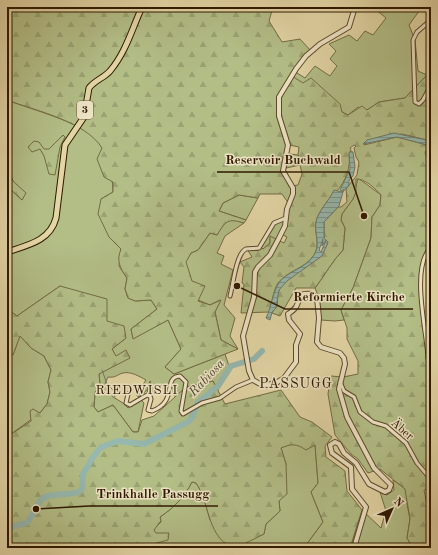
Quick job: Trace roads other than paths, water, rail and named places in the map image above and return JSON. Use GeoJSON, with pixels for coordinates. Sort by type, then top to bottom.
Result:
{"type":"FeatureCollection","features":[{"type":"Feature","properties":{"kind":"main road","name":"3"},"geometry":{"type":"LineString","coordinates":[[7,252],[41,240],[49,233],[54,225],[58,211],[65,145],[84,117],[89,88],[109,72],[114,66],[129,41],[142,7]]}},
{"type":"Feature","properties":{"kind":"main road"},"geometry":{"type":"LineString","coordinates":[[7,231],[7,238]]}},
{"type":"Feature","properties":{"kind":"street"},"geometry":{"type":"LineString","coordinates":[[354,548],[366,507],[352,489],[351,467],[332,453],[330,445],[335,442],[339,444],[344,453],[356,463],[371,485],[385,492],[389,490],[391,485],[374,468],[350,424],[340,393],[340,382],[345,364],[344,358],[340,353],[321,347],[317,342],[316,337],[319,316],[317,298],[312,294],[302,295],[298,299],[296,307],[288,316],[289,320],[300,334],[295,364],[284,378],[276,383],[262,385],[253,380],[248,368],[244,335],[254,297],[255,272],[272,252],[284,227],[287,209],[294,192],[283,171],[288,145],[278,113],[280,95],[296,69],[308,54],[325,41],[348,29],[355,7]]}},
{"type":"Feature","properties":{"kind":"street"},"geometry":{"type":"LineString","coordinates":[[431,20],[417,32],[413,40],[415,102],[418,104],[423,100],[431,85]]}},
{"type":"Feature","properties":{"kind":"street"},"geometry":{"type":"LineString","coordinates":[[230,296],[233,279],[242,252],[248,249],[258,248],[274,223],[286,218]]}},
{"type":"Feature","properties":{"kind":"street"},"geometry":{"type":"LineString","coordinates":[[431,247],[424,260],[421,289],[428,358],[431,365]]}},
{"type":"Feature","properties":{"kind":"street"},"geometry":{"type":"LineString","coordinates":[[128,394],[126,402],[130,405],[146,396],[150,396],[151,399],[148,411],[157,410],[165,404],[170,395],[170,382],[179,375],[184,378],[186,382],[181,411],[183,414],[199,405],[220,398],[236,387],[253,380]]}},
{"type":"Feature","properties":{"kind":"street","name":"Äber"},"geometry":{"type":"LineString","coordinates":[[340,382],[345,391],[354,397],[360,412],[373,422],[386,426],[406,443],[418,464],[431,482]]}},
{"type":"Feature","properties":{"kind":"street"},"geometry":{"type":"LineString","coordinates":[[431,490],[431,499]]}},
{"type":"Feature","properties":{"kind":"water"},"geometry":{"type":"Polygon","coordinates":[[[394,133],[431,141],[431,146],[397,137],[363,144],[367,140],[394,133]]]}},
{"type":"Feature","properties":{"kind":"water"},"geometry":{"type":"Polygon","coordinates":[[[351,151],[353,152],[355,167],[353,176],[349,180],[349,185],[343,192],[339,206],[324,222],[324,238],[328,242],[322,256],[287,281],[279,290],[276,308],[272,312],[270,320],[266,318],[277,287],[282,279],[307,263],[314,255],[317,247],[317,218],[334,190],[342,192],[344,189],[342,191],[340,190],[350,169],[349,153],[351,151]],[[323,239],[319,250],[321,252],[326,240],[322,246],[323,239]]]}},
{"type":"Feature","properties":{"kind":"waterway","name":"Rabiosa"},"geometry":{"type":"LineString","coordinates":[[7,528],[27,523],[43,498],[53,495],[79,492],[82,489],[83,474],[101,447],[118,441],[144,444],[188,422],[192,418],[198,402],[218,386],[231,366],[254,359],[262,351]]}},
{"type":"Feature","properties":{"kind":"waterway"},"geometry":{"type":"LineString","coordinates":[[102,370],[107,384],[113,390],[115,397]]}},
{"type":"Feature","properties":{"kind":"place","name":"Reservoir Buchwald"},"geometry":{"type":"Point","coordinates":[364,216]}},
{"type":"Feature","properties":{"kind":"place","name":"Reformierte Kirche"},"geometry":{"type":"Point","coordinates":[237,286]}},
{"type":"Feature","properties":{"kind":"place","name":"Trinkhalle Passugg"},"geometry":{"type":"Point","coordinates":[36,509]}},
{"type":"Feature","properties":{"kind":"district","name":"PASSUGG"},"geometry":{"type":"Point","coordinates":[296,384]}},
{"type":"Feature","properties":{"kind":"district","name":"RIEDWISLI"},"geometry":{"type":"Point","coordinates":[137,390]}}]}
